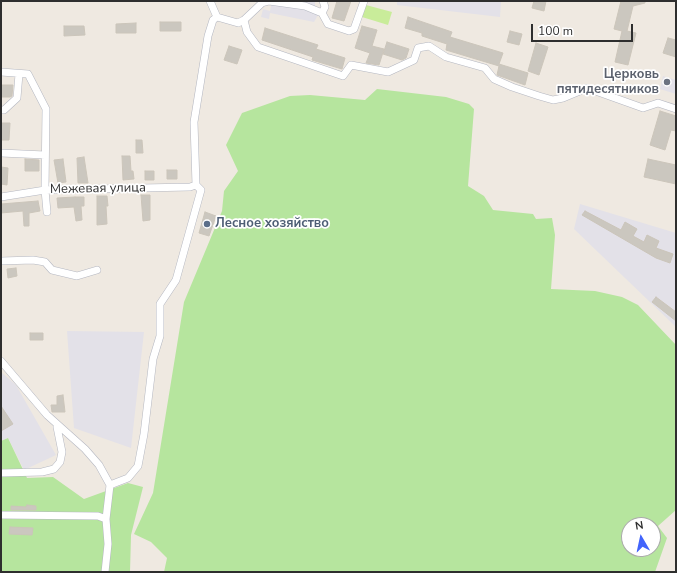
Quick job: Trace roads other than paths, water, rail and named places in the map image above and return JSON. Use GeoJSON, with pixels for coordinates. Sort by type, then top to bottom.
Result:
{"type":"FeatureCollection","features":[{"type":"Feature","properties":{"kind":"street"},"geometry":{"type":"LineString","coordinates":[[210,1],[217,17]]}},
{"type":"Feature","properties":{"kind":"street"},"geometry":{"type":"LineString","coordinates":[[217,17],[238,22],[244,20],[262,3],[269,1],[305,6],[322,13],[328,24],[349,31],[354,29],[364,1]]}},
{"type":"Feature","properties":{"kind":"street"},"geometry":{"type":"LineString","coordinates":[[322,13],[324,7],[323,1]]}},
{"type":"Feature","properties":{"kind":"street"},"geometry":{"type":"LineString","coordinates":[[110,485],[128,478],[138,466],[144,439],[153,359],[160,336],[160,304],[176,280],[201,190],[196,185],[194,122],[208,36],[213,20],[217,17]]}},
{"type":"Feature","properties":{"kind":"street"},"geometry":{"type":"LineString","coordinates":[[244,20],[247,32],[258,47],[343,76],[351,65],[388,72],[414,60],[418,48],[429,46],[446,56],[485,68],[494,79],[512,87],[553,100],[563,98],[588,88],[643,108],[658,103],[676,109]]}},
{"type":"Feature","properties":{"kind":"street"},"geometry":{"type":"LineString","coordinates":[[1,72],[28,74],[46,109],[45,190],[47,212]]}},
{"type":"Feature","properties":{"kind":"street"},"geometry":{"type":"LineString","coordinates":[[1,110],[4,110],[17,98],[19,74]]}},
{"type":"Feature","properties":{"kind":"street"},"geometry":{"type":"LineString","coordinates":[[1,153],[46,156]]}},
{"type":"Feature","properties":{"kind":"street","name":"Межевая улица"},"geometry":{"type":"LineString","coordinates":[[1,196],[45,190],[190,187],[196,185]]}},
{"type":"Feature","properties":{"kind":"street"},"geometry":{"type":"LineString","coordinates":[[1,261],[33,260],[45,262],[52,270],[77,276],[97,270]]}},
{"type":"Feature","properties":{"kind":"street"},"geometry":{"type":"LineString","coordinates":[[1,361],[4,371],[58,427],[90,454],[99,464],[110,485],[106,519],[108,544],[105,572]]}},
{"type":"Feature","properties":{"kind":"street"},"geometry":{"type":"LineString","coordinates":[[1,473],[42,472],[54,469],[60,462],[62,452],[58,427]]}},
{"type":"Feature","properties":{"kind":"street"},"geometry":{"type":"LineString","coordinates":[[1,515],[98,516],[106,519]]}},
{"type":"Feature","properties":{"kind":"place","name":"Церковь пятидесятников"},"geometry":{"type":"Point","coordinates":[667,82]}},
{"type":"Feature","properties":{"kind":"place","name":"Лесное хозяйство"},"geometry":{"type":"Point","coordinates":[207,224]}}]}
